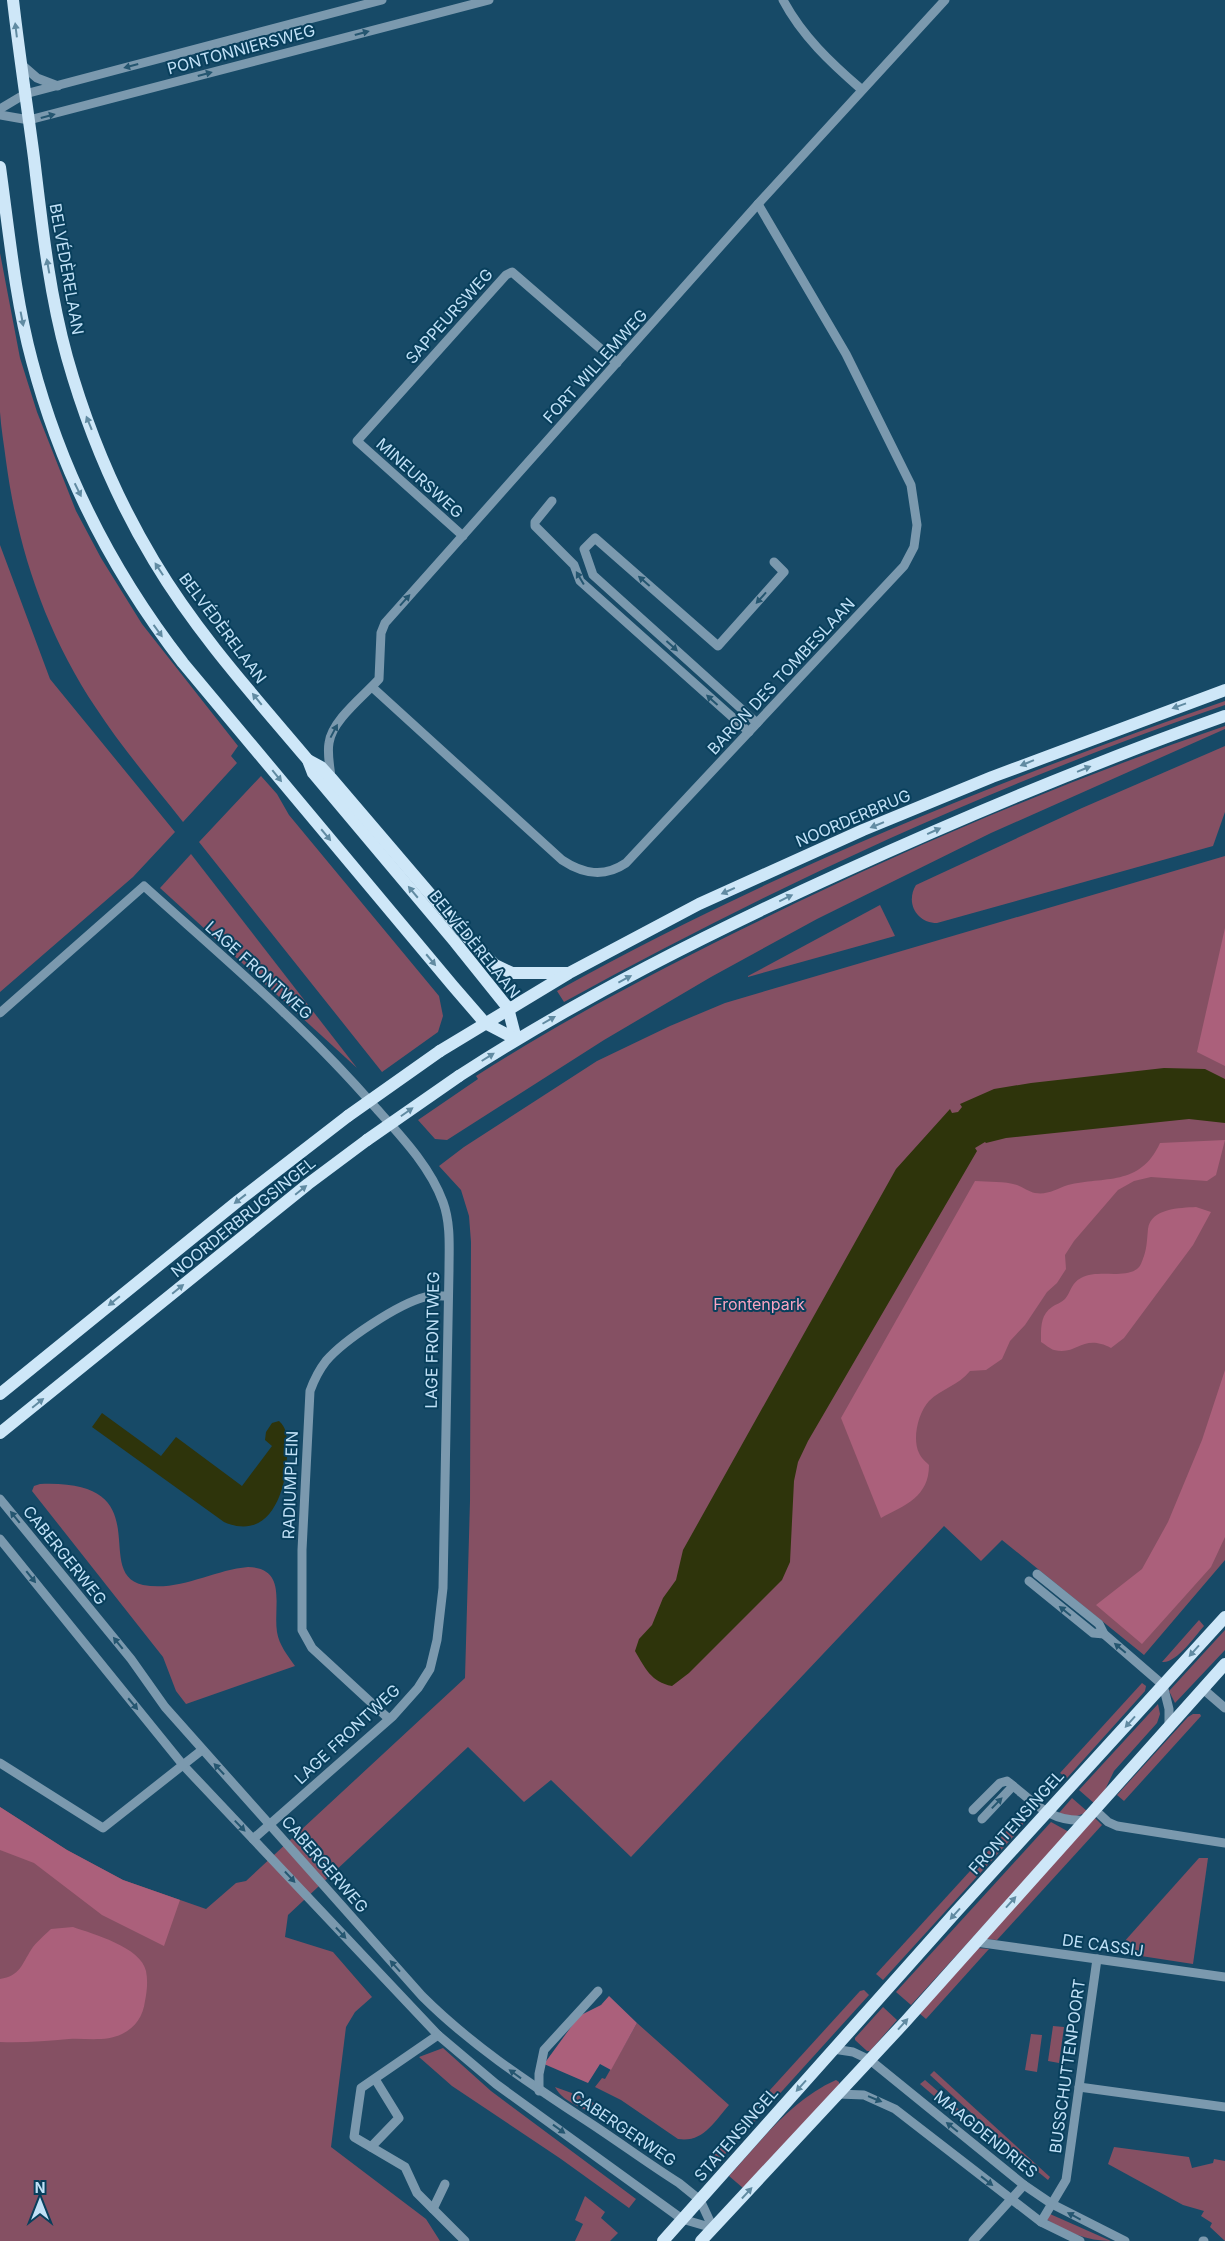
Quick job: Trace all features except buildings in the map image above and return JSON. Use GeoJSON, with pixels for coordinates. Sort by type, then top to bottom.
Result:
{"type":"FeatureCollection","features":[{"type":"Feature","properties":{"kind":"main road","name":"BELVÉDÈRELAAN"},"geometry":{"type":"LineString","coordinates":[[13,0],[46,251],[67,355],[86,416],[118,495],[154,562],[186,610],[308,760],[313,773],[508,1008],[516,1039]]}},
{"type":"Feature","properties":{"kind":"main road"},"geometry":{"type":"LineString","coordinates":[[0,167],[16,285],[32,361],[53,428],[74,482],[113,559],[142,608],[184,664],[485,1023],[516,1039],[635,974],[790,896],[1016,796],[1154,741],[1225,716]]}},
{"type":"Feature","properties":{"kind":"main road","name":"NOORDERBRUG"},"geometry":{"type":"LineString","coordinates":[[508,1008],[569,972],[699,904],[863,830],[1057,751],[1225,690]]}},
{"type":"Feature","properties":{"kind":"main road"},"geometry":{"type":"LineString","coordinates":[[308,760],[321,767],[465,935],[495,965],[512,973],[569,972]]}},
{"type":"Feature","properties":{"kind":"main road","name":"NOORDERBRUGSINGEL"},"geometry":{"type":"LineString","coordinates":[[0,1394],[238,1201],[348,1116],[440,1051],[508,1008]]}},
{"type":"Feature","properties":{"kind":"main road","name":"NOORDERBRUGSINGEL"},"geometry":{"type":"LineString","coordinates":[[0,1433],[301,1190],[367,1140],[516,1039]]}},
{"type":"Feature","properties":{"kind":"main road","name":"FRONTENSINGEL"},"geometry":{"type":"LineString","coordinates":[[833,2049],[1225,1616]]}},
{"type":"Feature","properties":{"kind":"main road"},"geometry":{"type":"LineString","coordinates":[[701,2241],[870,2060],[1225,1664]]}},
{"type":"Feature","properties":{"kind":"main road","name":"STATENSINGEL"},"geometry":{"type":"LineString","coordinates":[[663,2241],[833,2049]]}},
{"type":"Feature","properties":{"kind":"street","name":"PONTONNIERSWEG"},"geometry":{"type":"LineString","coordinates":[[0,109],[26,94],[382,0]]}},
{"type":"Feature","properties":{"kind":"street","name":"PONTONNIERSWEG"},"geometry":{"type":"LineString","coordinates":[[0,115],[29,120],[489,0]]}},
{"type":"Feature","properties":{"kind":"street"},"geometry":{"type":"LineString","coordinates":[[783,0],[799,26],[818,49],[861,89]]}},
{"type":"Feature","properties":{"kind":"street","name":"FORT WILLEMWEG"},"geometry":{"type":"LineString","coordinates":[[331,778],[328,753],[330,735],[339,721],[372,687],[380,675],[381,633],[385,623],[861,89],[945,0]]}},
{"type":"Feature","properties":{"kind":"street"},"geometry":{"type":"LineString","coordinates":[[21,64],[37,78],[58,86]]}},
{"type":"Feature","properties":{"kind":"street","name":"BARON DES TOMBESLAAN"},"geometry":{"type":"LineString","coordinates":[[372,687],[562,860],[582,871],[594,873],[608,872],[626,863],[904,566],[914,547],[917,525],[911,485],[889,436],[846,354],[758,204]]}},
{"type":"Feature","properties":{"kind":"street","name":"SAPPEURSWEG"},"geometry":{"type":"LineString","coordinates":[[356,441],[506,275],[512,272],[617,363]]}},
{"type":"Feature","properties":{"kind":"street","name":"MINEURSWEG"},"geometry":{"type":"LineString","coordinates":[[356,441],[463,536]]}},
{"type":"Feature","properties":{"kind":"street"},"geometry":{"type":"LineString","coordinates":[[552,501],[535,522],[535,526],[574,565],[580,581],[749,732]]}},
{"type":"Feature","properties":{"kind":"street"},"geometry":{"type":"LineString","coordinates":[[757,723],[593,575],[584,549],[595,538],[718,646],[784,572],[774,562]]}},
{"type":"Feature","properties":{"kind":"street","name":"LAGE FRONTWEG"},"geometry":{"type":"LineString","coordinates":[[0,1012],[144,886],[294,1020],[339,1065],[404,1139],[429,1175],[444,1204],[449,1237],[442,1613],[438,1640],[430,1669],[418,1688],[389,1719],[253,1839]]}},
{"type":"Feature","properties":{"kind":"street","name":"RADIUMPLEIN"},"geometry":{"type":"LineString","coordinates":[[389,1719],[312,1648],[302,1630],[302,1550],[310,1391],[314,1380],[328,1359],[379,1320],[422,1298],[448,1296]]}},
{"type":"Feature","properties":{"kind":"street","name":"CABERGERWEG"},"geometry":{"type":"LineString","coordinates":[[0,1498],[130,1659],[165,1707],[450,2025],[539,2091],[679,2183],[700,2200],[714,2228]]}},
{"type":"Feature","properties":{"kind":"street","name":"CABERGERWEG"},"geometry":{"type":"LineString","coordinates":[[0,1540],[184,1765],[438,2035],[496,2084],[682,2219],[714,2228]]}},
{"type":"Feature","properties":{"kind":"street"},"geometry":{"type":"LineString","coordinates":[[1036,1574],[1099,1624],[1104,1634],[1163,1685],[1169,1709],[1169,1726]]}},
{"type":"Feature","properties":{"kind":"street"},"geometry":{"type":"LineString","coordinates":[[1029,1581],[1093,1633],[1104,1634]]}},
{"type":"Feature","properties":{"kind":"street"},"geometry":{"type":"LineString","coordinates":[[1203,1689],[1225,1708]]}},
{"type":"Feature","properties":{"kind":"street"},"geometry":{"type":"LineString","coordinates":[[0,1764],[104,1828],[202,1750]]}},
{"type":"Feature","properties":{"kind":"street"},"geometry":{"type":"LineString","coordinates":[[973,1810],[1000,1783],[1007,1781],[1046,1813],[1071,1821],[1085,1820]]}},
{"type":"Feature","properties":{"kind":"street"},"geometry":{"type":"LineString","coordinates":[[982,1819],[1013,1786]]}},
{"type":"Feature","properties":{"kind":"street"},"geometry":{"type":"LineString","coordinates":[[1094,1809],[1108,1822],[1117,1826],[1225,1843]]}},
{"type":"Feature","properties":{"kind":"street","name":"DE CASSIJ"},"geometry":{"type":"LineString","coordinates":[[976,1942],[1225,1977]]}},
{"type":"Feature","properties":{"kind":"street","name":"BUSSCHUTTENPOORT"},"geometry":{"type":"LineString","coordinates":[[1041,2222],[1066,2180],[1097,1959]]}},
{"type":"Feature","properties":{"kind":"street"},"geometry":{"type":"LineString","coordinates":[[539,2091],[539,2074],[544,2050],[598,1991]]}},
{"type":"Feature","properties":{"kind":"street"},"geometry":{"type":"LineString","coordinates":[[438,2035],[361,2088],[354,2137],[405,2167],[417,2193],[465,2241]]}},
{"type":"Feature","properties":{"kind":"street","name":"MAAGDENDRIES"},"geometry":{"type":"LineString","coordinates":[[833,2049],[853,2052],[870,2060],[1024,2185],[1052,2204],[1125,2241]]}},
{"type":"Feature","properties":{"kind":"street"},"geometry":{"type":"LineString","coordinates":[[371,2146],[399,2118],[375,2079]]}},
{"type":"Feature","properties":{"kind":"street"},"geometry":{"type":"LineString","coordinates":[[1079,2087],[1225,2107]]}},
{"type":"Feature","properties":{"kind":"street"},"geometry":{"type":"LineString","coordinates":[[838,2094],[864,2095],[895,2109],[1041,2222],[1080,2241]]}},
{"type":"Feature","properties":{"kind":"street"},"geometry":{"type":"LineString","coordinates":[[433,2209],[445,2184]]}},
{"type":"Feature","properties":{"kind":"street"},"geometry":{"type":"LineString","coordinates":[[974,2241],[1024,2185]]}},
{"type":"Feature","properties":{"kind":"green space"},"geometry":{"type":"Polygon","coordinates":[[[0,253],[20,358],[37,412],[76,511],[101,558],[142,624],[238,746],[231,756],[237,763],[183,822],[116,737],[78,680],[49,620],[37,590],[18,527],[11,494],[0,418],[0,253]]]}},
{"type":"Feature","properties":{"kind":"green space"},"geometry":{"type":"Polygon","coordinates":[[[0,545],[50,679],[175,832],[133,877],[0,992],[0,545]]]}},
{"type":"Feature","properties":{"kind":"green space"},"geometry":{"type":"Polygon","coordinates":[[[1225,701],[1225,705],[1055,768],[888,839],[725,917],[564,1002],[557,991],[637,948],[801,868],[1054,763],[1225,701]]]}},
{"type":"Feature","properties":{"kind":"green space"},"geometry":{"type":"Polygon","coordinates":[[[1225,726],[1225,729],[991,833],[817,919],[711,977],[604,1040],[447,1140],[435,1139],[418,1120],[478,1079],[476,1076],[546,1033],[654,974],[765,918],[935,839],[992,815],[1050,791],[1225,726]]]}},
{"type":"Feature","properties":{"kind":"green space"},"geometry":{"type":"Polygon","coordinates":[[[1225,746],[1225,812],[1213,846],[937,923],[924,920],[915,911],[912,899],[916,885],[1082,808],[1225,746]]]}},
{"type":"Feature","properties":{"kind":"green space"},"geometry":{"type":"Polygon","coordinates":[[[261,776],[277,794],[289,815],[439,996],[443,1016],[438,1032],[382,1072],[199,842],[261,776]]]}},
{"type":"Feature","properties":{"kind":"green space"},"geometry":{"type":"Polygon","coordinates":[[[191,854],[357,1068],[160,888],[191,854]]]}},
{"type":"Feature","properties":{"kind":"green space","name":"Frontenpark"},"geometry":{"type":"Polygon","coordinates":[[[1225,856],[1225,1560],[1144,1655],[1002,1540],[981,1561],[944,1526],[631,1857],[551,1780],[524,1802],[468,1747],[288,1915],[285,1937],[333,1952],[372,1997],[355,2012],[346,2027],[331,2147],[426,2219],[440,2241],[0,2241],[0,1807],[67,1850],[123,1880],[206,1909],[236,1883],[246,1881],[465,1678],[470,1501],[471,1242],[469,1216],[461,1190],[439,1166],[464,1147],[597,1061],[670,1026],[725,1003],[1225,856]]]}},
{"type":"Feature","properties":{"kind":"green space"},"geometry":{"type":"Polygon","coordinates":[[[880,905],[895,936],[748,977],[748,976],[880,905]]]}},
{"type":"Feature","properties":{"kind":"green space"},"geometry":{"type":"Polygon","coordinates":[[[40,1484],[78,1486],[101,1496],[113,1511],[118,1528],[122,1563],[128,1577],[143,1585],[170,1586],[248,1567],[261,1569],[269,1574],[274,1581],[276,1590],[278,1637],[295,1666],[186,1704],[176,1691],[163,1657],[32,1491],[34,1486],[40,1484]]]}},
{"type":"Feature","properties":{"kind":"green space"},"geometry":{"type":"Polygon","coordinates":[[[1199,1620],[1204,1626],[1190,1642],[1173,1659],[1162,1662],[1199,1620]]]}},
{"type":"Feature","properties":{"kind":"green space"},"geometry":{"type":"Polygon","coordinates":[[[1225,1630],[1225,1650],[1175,1703],[1169,1691],[1225,1630]]]}},
{"type":"Feature","properties":{"kind":"green space"},"geometry":{"type":"Polygon","coordinates":[[[1142,1683],[1146,1686],[1145,1691],[1067,1778],[1060,1773],[1142,1683]]]}},
{"type":"Feature","properties":{"kind":"green space"},"geometry":{"type":"Polygon","coordinates":[[[1158,1704],[1160,1714],[1157,1723],[1114,1771],[1102,1796],[1095,1804],[1079,1790],[1158,1704]]]}},
{"type":"Feature","properties":{"kind":"green space"},"geometry":{"type":"Polygon","coordinates":[[[1193,1714],[1200,1714],[1201,1716],[1124,1801],[1117,1795],[1188,1717],[1193,1714]]]}},
{"type":"Feature","properties":{"kind":"green space"},"geometry":{"type":"Polygon","coordinates":[[[1072,1798],[1088,1812],[1074,1817],[1059,1813],[1072,1798]]]}},
{"type":"Feature","properties":{"kind":"green space"},"geometry":{"type":"Polygon","coordinates":[[[1024,1812],[1026,1814],[1022,1827],[883,1980],[876,1974],[1024,1812]]]}},
{"type":"Feature","properties":{"kind":"green space"},"geometry":{"type":"Polygon","coordinates":[[[1095,1818],[1102,1825],[997,1940],[984,1939],[1095,1818]]]}},
{"type":"Feature","properties":{"kind":"green space"},"geometry":{"type":"Polygon","coordinates":[[[1051,1822],[1069,1832],[911,2005],[896,1992],[1051,1822]]]}},
{"type":"Feature","properties":{"kind":"green space"},"geometry":{"type":"Polygon","coordinates":[[[1199,1858],[1208,1858],[1193,1964],[1115,1952],[1199,1858]]]}},
{"type":"Feature","properties":{"kind":"green space"},"geometry":{"type":"Polygon","coordinates":[[[977,1948],[989,1949],[926,2019],[919,2013],[977,1948]]]}},
{"type":"Feature","properties":{"kind":"green space"},"geometry":{"type":"Polygon","coordinates":[[[864,1990],[869,1995],[716,2164],[709,2157],[860,1991],[864,1990]]]}},
{"type":"Feature","properties":{"kind":"green space"},"geometry":{"type":"Polygon","coordinates":[[[883,2007],[897,2020],[870,2051],[867,2051],[855,2038],[883,2007]]]}},
{"type":"Feature","properties":{"kind":"green space"},"geometry":{"type":"Polygon","coordinates":[[[637,2023],[729,2105],[707,2130],[694,2138],[678,2139],[621,2100],[595,2087],[602,2078],[605,2079],[637,2023]]]}},
{"type":"Feature","properties":{"kind":"green space"},"geometry":{"type":"Polygon","coordinates":[[[1053,2026],[1064,2027],[1059,2063],[1048,2061],[1053,2026]]]}},
{"type":"Feature","properties":{"kind":"green space"},"geometry":{"type":"Polygon","coordinates":[[[1031,2034],[1042,2035],[1037,2072],[1025,2070],[1031,2034]]]}},
{"type":"Feature","properties":{"kind":"green space"},"geometry":{"type":"Polygon","coordinates":[[[443,2048],[491,2091],[636,2199],[629,2208],[561,2159],[452,2086],[419,2057],[443,2048]]]}},
{"type":"Feature","properties":{"kind":"green space"},"geometry":{"type":"Polygon","coordinates":[[[934,2071],[1050,2177],[1048,2180],[1015,2153],[930,2075],[934,2071]]]}},
{"type":"Feature","properties":{"kind":"green space"},"geometry":{"type":"Polygon","coordinates":[[[836,2080],[839,2082],[839,2085],[743,2188],[729,2176],[765,2135],[791,2110],[820,2088],[836,2080]]]}},
{"type":"Feature","properties":{"kind":"green space"},"geometry":{"type":"Polygon","coordinates":[[[925,2080],[970,2119],[971,2123],[967,2124],[920,2084],[925,2080]]]}},
{"type":"Feature","properties":{"kind":"green space"},"geometry":{"type":"Polygon","coordinates":[[[555,2087],[580,2096],[608,2110],[604,2117],[584,2109],[564,2098],[555,2087]]]}},
{"type":"Feature","properties":{"kind":"green space"},"geometry":{"type":"Polygon","coordinates":[[[1114,2147],[1189,2157],[1192,2168],[1213,2163],[1214,2159],[1225,2161],[1225,2241],[1210,2227],[1212,2223],[1201,2216],[1204,2211],[1183,2205],[1108,2164],[1114,2147]]]}},
{"type":"Feature","properties":{"kind":"green space"},"geometry":{"type":"Polygon","coordinates":[[[585,2196],[605,2212],[601,2218],[618,2233],[610,2241],[575,2241],[583,2224],[575,2220],[585,2196]]]}},
{"type":"Feature","properties":{"kind":"green space"},"geometry":{"type":"Polygon","coordinates":[[[1050,2214],[1111,2241],[1102,2241],[1069,2232],[1046,2219],[1050,2214]]]}},
{"type":"Feature","properties":{"kind":"shaded area"},"geometry":{"type":"Polygon","coordinates":[[[1225,928],[1225,1066],[1197,1052],[1225,928]]]}},
{"type":"Feature","properties":{"kind":"shaded area"},"geometry":{"type":"Polygon","coordinates":[[[1164,1068],[1205,1069],[1225,1079],[1225,1123],[1189,1119],[1006,1138],[985,1142],[975,1148],[977,1151],[808,1441],[798,1462],[794,1481],[790,1562],[782,1580],[689,1673],[672,1686],[654,1678],[635,1651],[639,1639],[652,1625],[663,1598],[676,1580],[683,1550],[896,1169],[950,1109],[952,1113],[958,1112],[962,1107],[960,1104],[994,1089],[1164,1068]]]}},
{"type":"Feature","properties":{"kind":"shaded area"},"geometry":{"type":"Polygon","coordinates":[[[1225,1140],[1216,1175],[1207,1181],[1151,1177],[1134,1181],[1118,1190],[1074,1241],[1065,1255],[1066,1269],[1057,1283],[1047,1292],[1025,1325],[1010,1341],[1002,1359],[986,1370],[970,1371],[961,1380],[934,1397],[925,1406],[917,1426],[916,1441],[920,1455],[929,1465],[925,1485],[914,1499],[881,1518],[841,1418],[975,1181],[1002,1182],[1033,1192],[1044,1193],[1081,1182],[1120,1177],[1132,1173],[1142,1167],[1152,1157],[1160,1143],[1225,1140]]]}},
{"type":"Feature","properties":{"kind":"shaded area"},"geometry":{"type":"Polygon","coordinates":[[[1196,1207],[1211,1212],[1193,1245],[1124,1338],[1111,1348],[1093,1343],[1062,1351],[1052,1349],[1041,1342],[1042,1323],[1045,1314],[1065,1299],[1078,1280],[1087,1275],[1125,1273],[1137,1269],[1144,1256],[1150,1222],[1160,1213],[1167,1210],[1196,1207]]]}},
{"type":"Feature","properties":{"kind":"shaded area"},"geometry":{"type":"Polygon","coordinates":[[[1225,1370],[1225,1537],[1211,1567],[1142,1644],[1096,1605],[1142,1569],[1168,1522],[1202,1440],[1225,1370]]]}},
{"type":"Feature","properties":{"kind":"shaded area"},"geometry":{"type":"Polygon","coordinates":[[[102,1413],[161,1456],[176,1437],[242,1486],[272,1446],[265,1440],[266,1432],[272,1423],[279,1421],[284,1427],[286,1434],[287,1464],[280,1494],[274,1507],[265,1518],[254,1525],[241,1526],[224,1522],[92,1427],[102,1413]]]}},
{"type":"Feature","properties":{"kind":"shaded area"},"geometry":{"type":"Polygon","coordinates":[[[0,1807],[67,1850],[123,1880],[180,1900],[164,1946],[102,1915],[34,1863],[0,1850],[0,1807]]]}},
{"type":"Feature","properties":{"kind":"shaded area"},"geometry":{"type":"Polygon","coordinates":[[[73,1927],[126,1948],[142,1963],[146,1971],[147,1986],[141,2016],[127,2031],[109,2038],[0,2042],[0,1979],[16,1972],[23,1965],[33,1947],[51,1929],[73,1927]]]}},
{"type":"Feature","properties":{"kind":"shaded area"},"geometry":{"type":"Polygon","coordinates":[[[609,1996],[637,2023],[611,2070],[600,2064],[588,2083],[544,2064],[579,2016],[601,2005],[609,1996]]]}}]}
